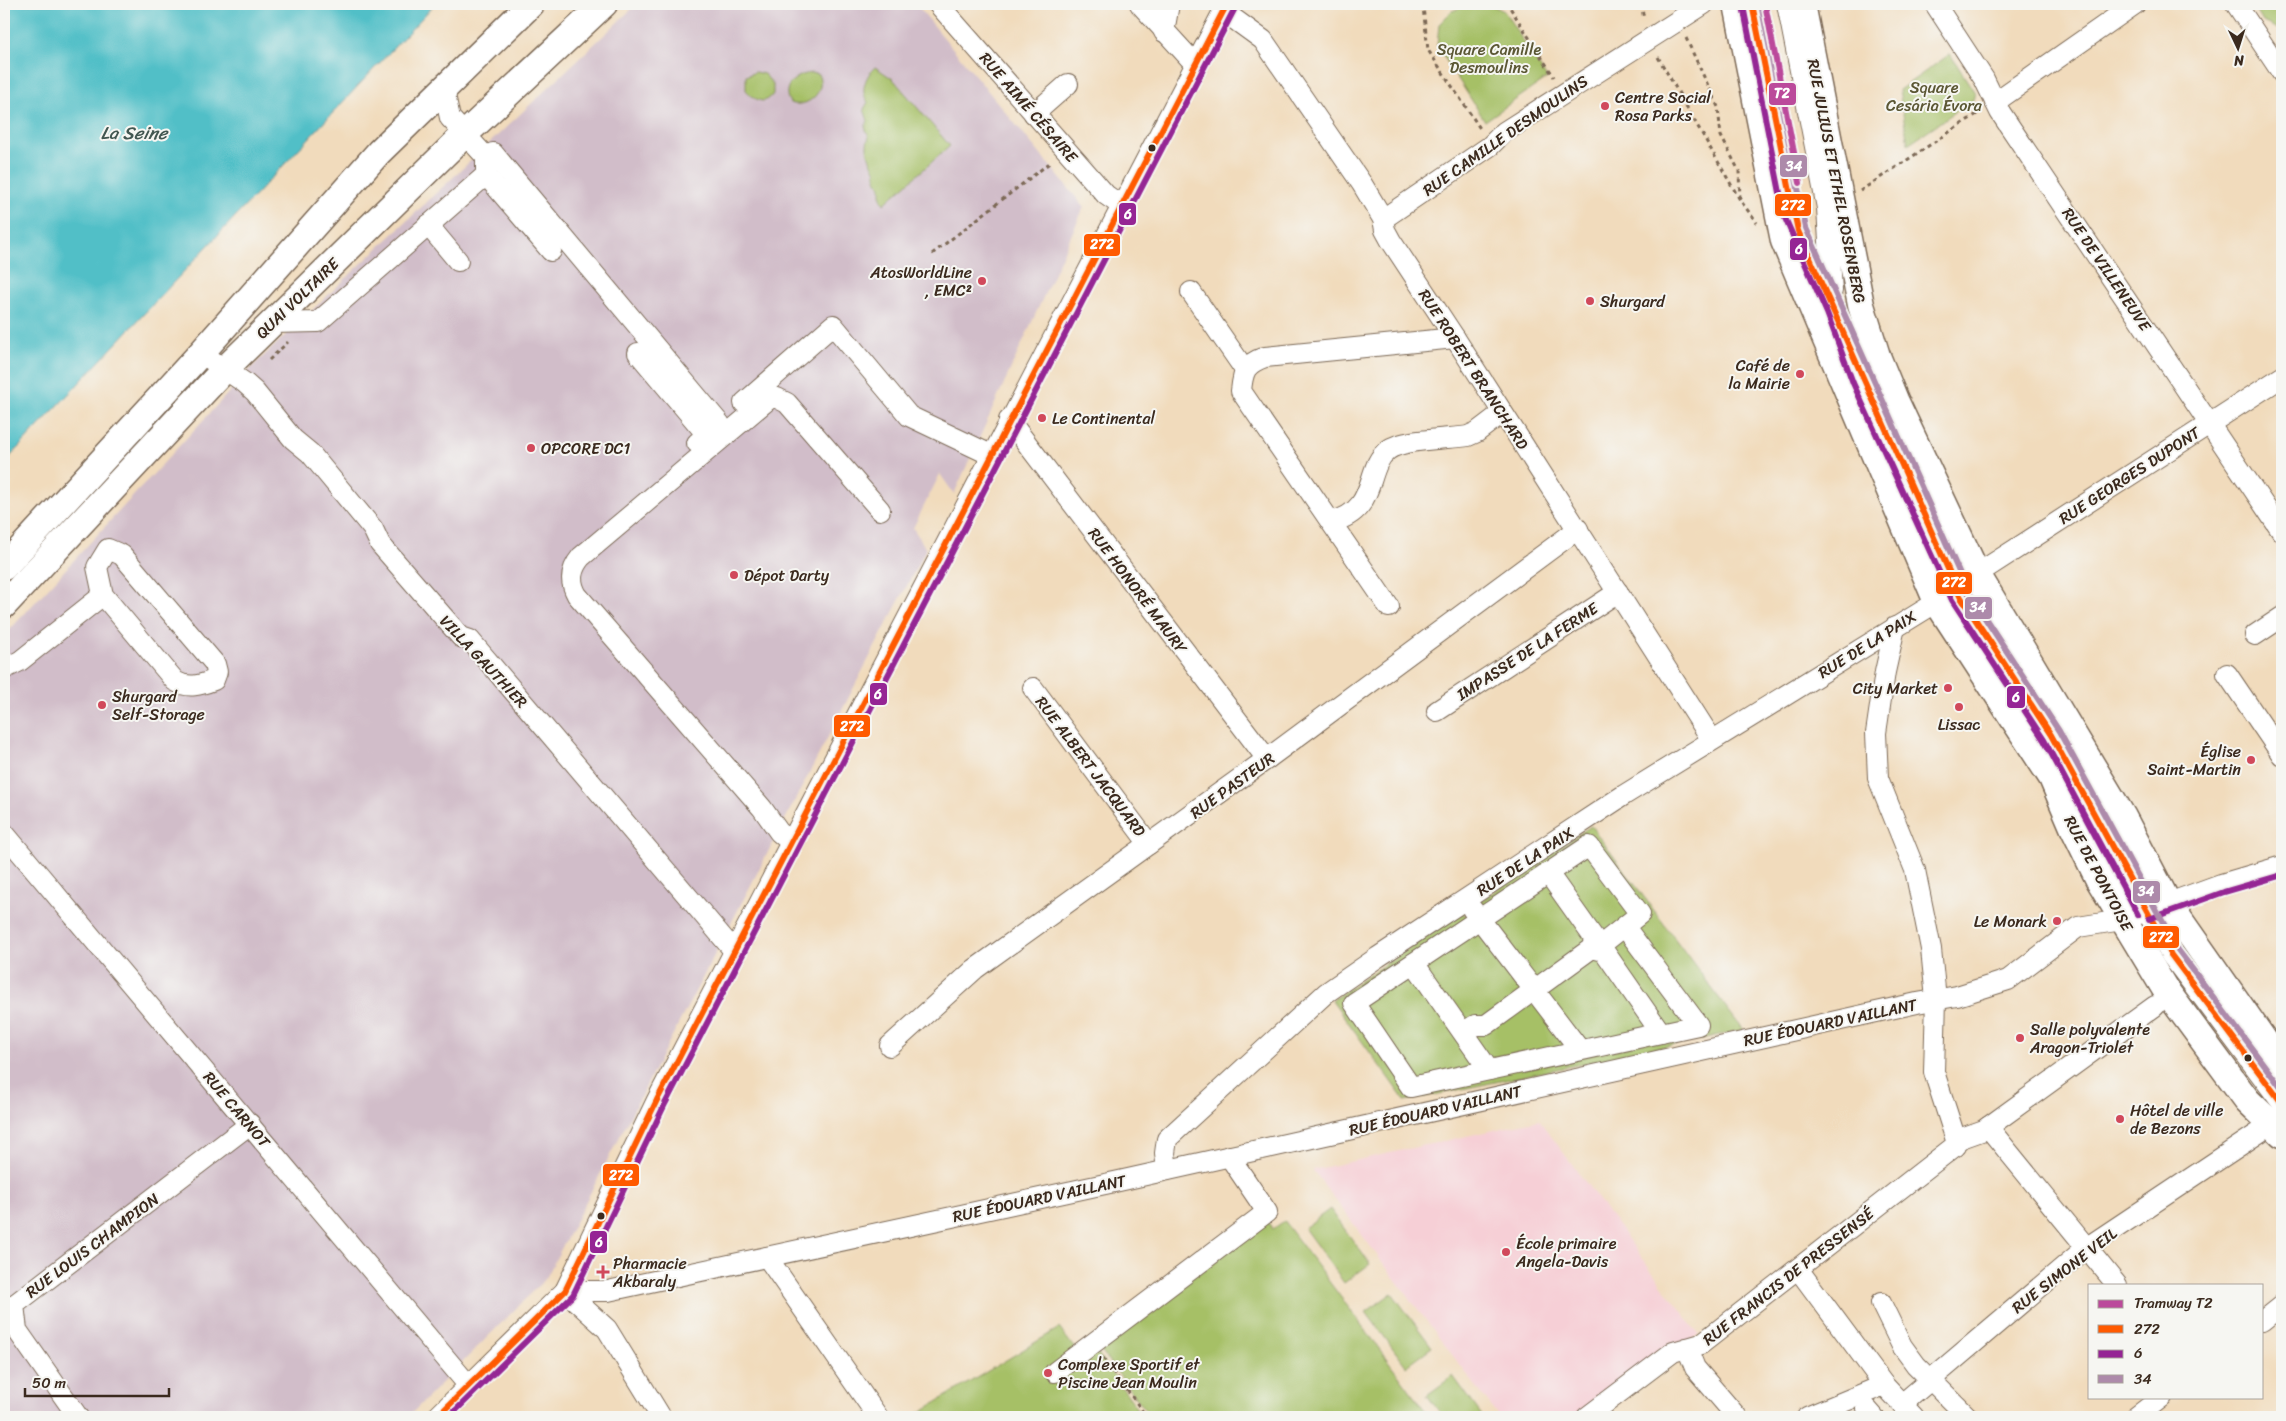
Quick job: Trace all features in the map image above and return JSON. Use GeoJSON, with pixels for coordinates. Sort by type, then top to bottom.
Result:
{"type":"FeatureCollection","features":[{"type":"Feature","properties":{"kind":"main road","name":"QUAI VOLTAIRE"},"geometry":{"type":"LineString","coordinates":[[4,567],[201,353],[379,152],[531,4]]}},
{"type":"Feature","properties":{"kind":"main road","name":"QUAI VOLTAIRE"},"geometry":{"type":"LineString","coordinates":[[4,605],[224,370],[464,135],[604,4]]}},
{"type":"Feature","properties":{"kind":"main road","name":"RUE DE PONTOISE"},"geometry":{"type":"LineString","coordinates":[[1737,4],[1781,230],[1796,274],[1937,602],[2052,778],[2072,827],[2122,920],[2160,997],[2271,1133]]}},
{"type":"Feature","properties":{"kind":"main road","name":"RUE JULIUS ET ETHEL ROSENBERG"},"geometry":{"type":"LineString","coordinates":[[1802,4],[1854,270],[1877,356],[1895,400],[1976,574]]}},
{"type":"Feature","properties":{"kind":"main road"},"geometry":{"type":"LineString","coordinates":[[1976,574],[2123,817],[2157,907],[2282,1066]]}},
{"type":"Feature","properties":{"kind":"street","name":"RUE AIMÉ CÉSAIRE"},"geometry":{"type":"LineString","coordinates":[[938,4],[1106,195],[1122,206]]}},
{"type":"Feature","properties":{"kind":"street"},"geometry":{"type":"LineString","coordinates":[[1140,4],[1195,64]]}},
{"type":"Feature","properties":{"kind":"street"},"geometry":{"type":"LineString","coordinates":[[1164,32],[1169,4]]}},
{"type":"Feature","properties":{"kind":"street","name":"RUE CAMILLE DESMOULINS"},"geometry":{"type":"LineString","coordinates":[[1383,219],[1490,146],[1504,132],[1704,4]]}},
{"type":"Feature","properties":{"kind":"street"},"geometry":{"type":"LineString","coordinates":[[1752,4],[1793,215],[1835,310],[1861,379],[1960,596],[2051,735],[2087,798],[2157,907],[2185,975],[2282,1103]]}},
{"type":"Feature","properties":{"kind":"street"},"geometry":{"type":"LineString","coordinates":[[1787,4],[1827,208],[1835,310]]}},
{"type":"Feature","properties":{"kind":"street","name":"RUE DE VILLENEUVE"},"geometry":{"type":"LineString","coordinates":[[1935,4],[1984,79],[1995,102],[2211,422],[2282,532]]}},
{"type":"Feature","properties":{"kind":"street"},"geometry":{"type":"LineString","coordinates":[[1995,102],[2135,4]]}},
{"type":"Feature","properties":{"kind":"street"},"geometry":{"type":"LineString","coordinates":[[2236,4],[2281,68]]}},
{"type":"Feature","properties":{"kind":"street"},"geometry":{"type":"LineString","coordinates":[[437,1417],[565,1292],[658,1100],[1009,420],[1225,8]]}},
{"type":"Feature","properties":{"kind":"street","name":"RUE ROBERT BRANCHARD"},"geometry":{"type":"LineString","coordinates":[[1225,8],[1263,40],[1362,184],[1383,219],[1385,230],[1391,241],[1712,740]]}},
{"type":"Feature","properties":{"kind":"street"},"geometry":{"type":"LineString","coordinates":[[1034,114],[1068,84]]}},
{"type":"Feature","properties":{"kind":"street"},"geometry":{"type":"LineString","coordinates":[[444,90],[450,118],[486,157],[486,175],[551,251]]}},
{"type":"Feature","properties":{"kind":"street"},"geometry":{"type":"LineString","coordinates":[[493,153],[708,434]]}},
{"type":"Feature","properties":{"kind":"street"},"geometry":{"type":"LineString","coordinates":[[272,323],[318,322],[486,175]]}},
{"type":"Feature","properties":{"kind":"street"},"geometry":{"type":"LineString","coordinates":[[428,225],[458,261]]}},
{"type":"Feature","properties":{"kind":"street"},"geometry":{"type":"LineString","coordinates":[[1192,292],[1245,370]]}},
{"type":"Feature","properties":{"kind":"street"},"geometry":{"type":"LineString","coordinates":[[708,434],[833,326],[909,416],[991,455]]}},
{"type":"Feature","properties":{"kind":"street"},"geometry":{"type":"LineString","coordinates":[[1389,607],[1241,391],[1245,370],[1253,361],[1265,357],[1455,338]]}},
{"type":"Feature","properties":{"kind":"street","name":"VILLA GAUTHIER"},"geometry":{"type":"LineString","coordinates":[[201,353],[245,383],[293,439],[310,454],[373,529],[380,544],[461,637],[470,640],[735,952]]}},
{"type":"Feature","properties":{"kind":"street"},"geometry":{"type":"LineString","coordinates":[[638,353],[708,434]]}},
{"type":"Feature","properties":{"kind":"street","name":"RUE GEORGES DUPONT"},"geometry":{"type":"LineString","coordinates":[[1976,574],[2282,377]]}},
{"type":"Feature","properties":{"kind":"street"},"geometry":{"type":"LineString","coordinates":[[792,843],[780,832],[762,808],[577,595],[574,589],[572,574],[575,564],[581,557],[770,398],[777,398],[787,403],[880,510]]}},
{"type":"Feature","properties":{"kind":"street"},"geometry":{"type":"LineString","coordinates":[[1331,522],[1339,520],[1366,498],[1383,456],[1388,450],[1407,443],[1468,436],[1478,432],[1502,413]]}},
{"type":"Feature","properties":{"kind":"street","name":"RUE HONORÉ MAURY"},"geometry":{"type":"LineString","coordinates":[[1009,420],[1267,759]]}},
{"type":"Feature","properties":{"kind":"street","name":"RUE PASTEUR"},"geometry":{"type":"LineString","coordinates":[[890,1046],[975,969],[1267,759],[1578,530]]}},
{"type":"Feature","properties":{"kind":"street"},"geometry":{"type":"LineString","coordinates":[[108,550],[122,555],[215,664],[218,672],[214,680],[194,686],[182,685],[175,681],[103,595],[96,567],[108,550]]}},
{"type":"Feature","properties":{"kind":"street","name":"IMPASSE DE LA FERME"},"geometry":{"type":"LineString","coordinates":[[1437,711],[1618,592]]}},
{"type":"Feature","properties":{"kind":"street"},"geometry":{"type":"LineString","coordinates":[[4,669],[20,661],[103,595]]}},
{"type":"Feature","properties":{"kind":"street","name":"RUE DE LA PAIX"},"geometry":{"type":"LineString","coordinates":[[1167,1170],[1165,1153],[1167,1139],[1326,993],[1712,740],[1895,626],[1937,602]]}},
{"type":"Feature","properties":{"kind":"street"},"geometry":{"type":"LineString","coordinates":[[2256,635],[2282,617]]}},
{"type":"Feature","properties":{"kind":"street"},"geometry":{"type":"LineString","coordinates":[[1895,626],[1885,672],[1876,733],[1878,778],[1915,870],[1931,949],[1936,999],[1934,1072],[1956,1140]]}},
{"type":"Feature","properties":{"kind":"street"},"geometry":{"type":"LineString","coordinates":[[2228,674],[2282,755]]}},
{"type":"Feature","properties":{"kind":"street","name":"RUE ALBERT JACQUARD"},"geometry":{"type":"LineString","coordinates":[[1032,688],[1149,844]]}},
{"type":"Feature","properties":{"kind":"street","name":"RUE CARNOT"},"geometry":{"type":"LineString","coordinates":[[4,833],[469,1386]]}},
{"type":"Feature","properties":{"kind":"street"},"geometry":{"type":"LineString","coordinates":[[1464,1032],[1475,1025],[1486,1025],[1625,927],[1640,914],[1589,846],[1354,1003],[1411,1087],[1698,1025],[1625,927]]}},
{"type":"Feature","properties":{"kind":"street","name":"RUE ÉDOUARD VAILLANT"},"geometry":{"type":"LineString","coordinates":[[565,1292],[608,1291],[768,1257],[1936,999],[1957,996],[2008,980],[2078,927],[2122,920],[2282,866]]}},
{"type":"Feature","properties":{"kind":"street"},"geometry":{"type":"LineString","coordinates":[[1548,873],[1662,1033]]}},
{"type":"Feature","properties":{"kind":"street"},"geometry":{"type":"LineString","coordinates":[[1466,900],[1580,1050]]}},
{"type":"Feature","properties":{"kind":"street"},"geometry":{"type":"LineString","coordinates":[[1414,963],[1489,1070]]}},
{"type":"Feature","properties":{"kind":"street","name":"RUE FRANCIS DE PRESSENSÉ"},"geometry":{"type":"LineString","coordinates":[[1588,1417],[1673,1352],[1701,1344],[1954,1146],[1956,1140],[1988,1127],[2160,997]]}},
{"type":"Feature","properties":{"kind":"street","name":"RUE LOUIS CHAMPION"},"geometry":{"type":"LineString","coordinates":[[78,1417],[17,1330],[14,1305],[250,1124]]}},
{"type":"Feature","properties":{"kind":"street"},"geometry":{"type":"LineString","coordinates":[[1988,1127],[2116,1284]]}},
{"type":"Feature","properties":{"kind":"street","name":"RUE SIMONE VEIL"},"geometry":{"type":"LineString","coordinates":[[1908,1410],[1930,1380],[2086,1248],[2271,1133]]}},
{"type":"Feature","properties":{"kind":"street"},"geometry":{"type":"LineString","coordinates":[[1056,1372],[1267,1212],[1229,1156]]}},
{"type":"Feature","properties":{"kind":"street"},"geometry":{"type":"LineString","coordinates":[[768,1257],[878,1417]]}},
{"type":"Feature","properties":{"kind":"street"},"geometry":{"type":"LineString","coordinates":[[1798,1269],[1884,1385],[1908,1410]]}},
{"type":"Feature","properties":{"kind":"street"},"geometry":{"type":"LineString","coordinates":[[565,1292],[606,1329],[661,1417]]}},
{"type":"Feature","properties":{"kind":"street"},"geometry":{"type":"LineString","coordinates":[[1881,1303],[1902,1346],[1916,1365],[1968,1417]]}},
{"type":"Feature","properties":{"kind":"street"},"geometry":{"type":"LineString","coordinates":[[2264,1319],[2282,1305]]}},
{"type":"Feature","properties":{"kind":"street"},"geometry":{"type":"LineString","coordinates":[[1687,1348],[1695,1368],[1737,1417]]}},
{"type":"Feature","properties":{"kind":"street"},"geometry":{"type":"LineString","coordinates":[[1807,1417],[1884,1385]]}},
{"type":"Feature","properties":{"kind":"street"},"geometry":{"type":"LineString","coordinates":[[2136,1417],[2161,1398]]}},
{"type":"Feature","properties":{"kind":"path"},"geometry":{"type":"LineString","coordinates":[[1442,4],[1423,7],[1428,50],[1490,146]]}},
{"type":"Feature","properties":{"kind":"path"},"geometry":{"type":"LineString","coordinates":[[1504,4],[1509,6],[1564,92]]}},
{"type":"Feature","properties":{"kind":"path"},"geometry":{"type":"LineString","coordinates":[[1641,4],[1644,20]]}},
{"type":"Feature","properties":{"kind":"path"},"geometry":{"type":"LineString","coordinates":[[1685,34],[1688,46],[1718,107],[1721,136],[1739,171],[1740,200]]}},
{"type":"Feature","properties":{"kind":"path"},"geometry":{"type":"LineString","coordinates":[[1655,52],[1740,200],[1757,224]]}},
{"type":"Feature","properties":{"kind":"path"},"geometry":{"type":"LineString","coordinates":[[1877,180],[1995,102]]}},
{"type":"Feature","properties":{"kind":"path"},"geometry":{"type":"LineString","coordinates":[[932,254],[1067,150]]}},
{"type":"Feature","properties":{"kind":"path"},"geometry":{"type":"LineString","coordinates":[[1092,1344],[1147,1417]]}},
{"type":"Feature","properties":{"kind":"shaded area"},"geometry":{"type":"Polygon","coordinates":[[[637,4],[916,4],[1084,207],[954,494],[940,474],[913,528],[926,549],[546,1278],[408,1417],[4,1417],[4,636],[254,365],[637,4]]]}},
{"type":"Feature","properties":{"kind":"shaded area","name":"École primaire Angela-Davis"},"geometry":{"type":"Polygon","coordinates":[[[1539,1120],[1699,1334],[1585,1417],[1499,1417],[1313,1170],[1539,1120]]]}},
{"type":"Feature","properties":{"kind":"green space","name":"Square Camille Desmoulins"},"geometry":{"type":"Polygon","coordinates":[[[1470,4],[1489,4],[1504,11],[1547,78],[1485,121],[1437,46],[1439,24],[1452,11],[1470,4]]]}},
{"type":"Feature","properties":{"kind":"green space"},"geometry":{"type":"Polygon","coordinates":[[[2252,4],[2282,4],[2282,31],[2263,22],[2252,4]]]}},
{"type":"Feature","properties":{"kind":"green space","name":"Square Cesária Évora"},"geometry":{"type":"Polygon","coordinates":[[[1950,54],[1975,93],[1973,100],[1908,144],[1899,90],[1950,54]]]}},
{"type":"Feature","properties":{"kind":"green space"},"geometry":{"type":"Polygon","coordinates":[[[875,67],[893,79],[950,146],[884,204],[881,198],[881,186],[876,180],[875,171],[868,153],[869,137],[865,127],[868,121],[864,109],[868,102],[865,98],[864,89],[866,79],[875,67]]]}},
{"type":"Feature","properties":{"kind":"green space"},"geometry":{"type":"Polygon","coordinates":[[[755,72],[764,74],[773,84],[773,94],[770,98],[763,101],[756,99],[746,90],[746,76],[755,72]]]}},
{"type":"Feature","properties":{"kind":"green space"},"geometry":{"type":"Polygon","coordinates":[[[811,73],[818,74],[820,87],[818,92],[809,101],[797,104],[790,103],[787,91],[791,82],[800,76],[811,73]]]}},
{"type":"Feature","properties":{"kind":"green space"},"geometry":{"type":"Polygon","coordinates":[[[1591,826],[1743,1030],[1405,1101],[1332,1000],[1462,913],[1468,916],[1480,907],[1480,901],[1591,826]]]}},
{"type":"Feature","properties":{"kind":"green space"},"geometry":{"type":"Polygon","coordinates":[[[1330,1209],[1370,1264],[1344,1283],[1304,1228],[1330,1209]]]}},
{"type":"Feature","properties":{"kind":"green space"},"geometry":{"type":"Polygon","coordinates":[[[1266,1220],[1273,1229],[1284,1221],[1430,1417],[1151,1417],[1097,1346],[1266,1220]]]}},
{"type":"Feature","properties":{"kind":"green space"},"geometry":{"type":"Polygon","coordinates":[[[1392,1293],[1432,1347],[1406,1366],[1366,1312],[1392,1293]]]}},
{"type":"Feature","properties":{"kind":"green space","name":"Complexe Sportif et Piscine Jean Moulin"},"geometry":{"type":"Polygon","coordinates":[[[1059,1328],[1076,1350],[1088,1341],[1144,1417],[912,1417],[1059,1328]]]}},
{"type":"Feature","properties":{"kind":"green space"},"geometry":{"type":"Polygon","coordinates":[[[1453,1376],[1483,1417],[1443,1417],[1427,1395],[1453,1376]]]}},
{"type":"Feature","properties":{"kind":"water","name":"La Seine"},"geometry":{"type":"Polygon","coordinates":[[[4,4],[435,4],[4,463],[4,4]]]}},
{"type":"Feature","properties":{"kind":"tram line","name":"T2"},"geometry":{"type":"LineString","coordinates":[[1765,4],[1800,183]]}},
{"type":"Feature","properties":{"kind":"transit line","name":"272"},"geometry":{"type":"LineString","coordinates":[[437,1417],[565,1291],[657,1100],[1227,4]]}},
{"type":"Feature","properties":{"kind":"transit line","name":"272"},"geometry":{"type":"LineString","coordinates":[[1752,4],[1798,231],[1960,596],[2051,735],[2171,955],[2282,1103]]}},
{"type":"Feature","properties":{"kind":"transit line","name":"34"},"geometry":{"type":"LineString","coordinates":[[1761,4],[1806,228],[1968,592],[2059,731],[2178,950],[2282,1089]]}},
{"type":"Feature","properties":{"kind":"transit line","name":"6"},"geometry":{"type":"LineString","coordinates":[[1743,6],[1785,218],[1827,313],[1853,383],[1952,600],[2044,740],[2138,915]]}},
{"type":"Feature","properties":{"kind":"transit line","name":"6"},"geometry":{"type":"LineString","coordinates":[[449,1417],[573,1295],[665,1104],[1235,8]]}},
{"type":"Feature","properties":{"kind":"transit line","name":"6"},"geometry":{"type":"LineString","coordinates":[[2149,919],[2224,892],[2282,875]]}},
{"type":"Feature","properties":{"kind":"place","name":"Centre Social Rosa Parks"},"geometry":{"type":"Point","coordinates":[1605,106]}},
{"type":"Feature","properties":{"kind":"place","name":"AtosWorldLine , EMC²"},"geometry":{"type":"Point","coordinates":[982,281]}},
{"type":"Feature","properties":{"kind":"place","name":"Shurgard"},"geometry":{"type":"Point","coordinates":[1590,301]}},
{"type":"Feature","properties":{"kind":"place","name":"Café de la Mairie"},"geometry":{"type":"Point","coordinates":[1800,374]}},
{"type":"Feature","properties":{"kind":"place","name":"Le Continental"},"geometry":{"type":"Point","coordinates":[1042,418]}},
{"type":"Feature","properties":{"kind":"place","name":"OPCORE DC1"},"geometry":{"type":"Point","coordinates":[531,448]}},
{"type":"Feature","properties":{"kind":"place","name":"Dépot Darty"},"geometry":{"type":"Point","coordinates":[734,575]}},
{"type":"Feature","properties":{"kind":"place","name":"City Market"},"geometry":{"type":"Point","coordinates":[1948,688]}},
{"type":"Feature","properties":{"kind":"place","name":"Shurgard Self-Storage"},"geometry":{"type":"Point","coordinates":[102,705]}},
{"type":"Feature","properties":{"kind":"place","name":"Lissac"},"geometry":{"type":"Point","coordinates":[1959,707]}},
{"type":"Feature","properties":{"kind":"place","name":"Église Saint-Martin"},"geometry":{"type":"Point","coordinates":[2251,760]}},
{"type":"Feature","properties":{"kind":"place","name":"Le Monark"},"geometry":{"type":"Point","coordinates":[2057,921]}},
{"type":"Feature","properties":{"kind":"place","name":"Salle polyvalente Aragon-Triolet"},"geometry":{"type":"Point","coordinates":[2020,1038]}},
{"type":"Feature","properties":{"kind":"place","name":"Hôtel de ville de Bezons"},"geometry":{"type":"Point","coordinates":[2120,1119]}},
{"type":"Feature","properties":{"kind":"place","name":"École primaire Angela-Davis"},"geometry":{"type":"Point","coordinates":[1506,1252]}},
{"type":"Feature","properties":{"kind":"place","name":"Pharmacie Akbaraly"},"geometry":{"type":"Point","coordinates":[603,1272]}},
{"type":"Feature","properties":{"kind":"place","name":"Complexe Sportif et Piscine Jean Moulin"},"geometry":{"type":"Point","coordinates":[1048,1373]}}]}
